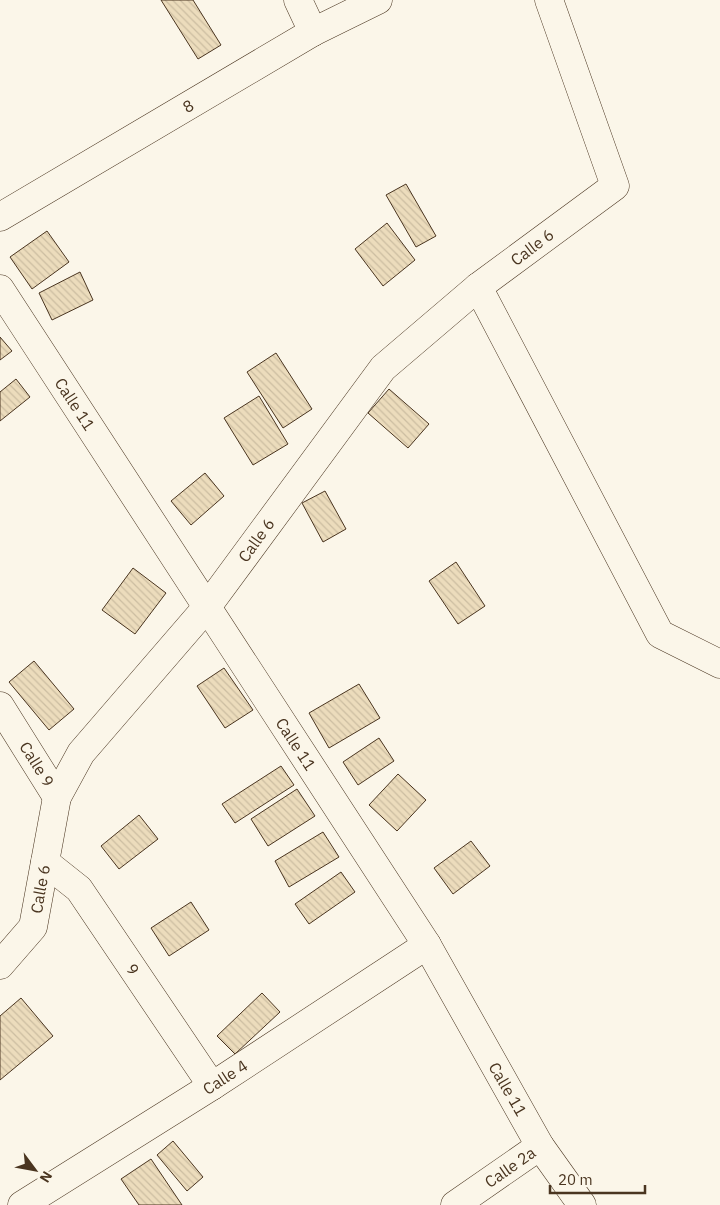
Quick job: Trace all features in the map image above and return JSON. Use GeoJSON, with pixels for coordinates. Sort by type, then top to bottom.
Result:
{"type":"FeatureCollection","features":[{"type":"Feature","properties":{"kind":"street"},"geometry":{"type":"LineString","coordinates":[[298,0],[313,32]]}},
{"type":"Feature","properties":{"kind":"street","name":"8"},"geometry":{"type":"LineString","coordinates":[[0,217],[313,32],[378,0]]}},
{"type":"Feature","properties":{"kind":"street","name":"Calle 6"},"geometry":{"type":"LineString","coordinates":[[0,965],[33,927],[57,797],[81,753],[206,607],[383,368],[478,287],[615,186],[549,0]]}},
{"type":"Feature","properties":{"kind":"street"},"geometry":{"type":"LineString","coordinates":[[478,287],[660,634],[720,664]]}},
{"type":"Feature","properties":{"kind":"street","name":"Calle 11"},"geometry":{"type":"LineString","coordinates":[[0,288],[427,945],[540,1146],[582,1205]]}},
{"type":"Feature","properties":{"kind":"street","name":"Calle 9"},"geometry":{"type":"LineString","coordinates":[[0,706],[57,797]]}},
{"type":"Feature","properties":{"kind":"street","name":"9"},"geometry":{"type":"LineString","coordinates":[[45,862],[79,889],[212,1086]]}},
{"type":"Feature","properties":{"kind":"street","name":"Calle 4"},"geometry":{"type":"LineString","coordinates":[[22,1205],[212,1086],[427,945]]}},
{"type":"Feature","properties":{"kind":"street","name":"Calle 2a"},"geometry":{"type":"LineString","coordinates":[[455,1205],[540,1146]]}},
{"type":"Feature","properties":{"kind":"building"},"geometry":{"type":"Polygon","coordinates":[[[161,0],[193,0],[221,45],[198,59],[161,0]]]}},
{"type":"Feature","properties":{"kind":"building"},"geometry":{"type":"Polygon","coordinates":[[[406,184],[436,236],[416,247],[386,195],[406,184]]]}},
{"type":"Feature","properties":{"kind":"building"},"geometry":{"type":"Polygon","coordinates":[[[387,223],[415,260],[383,286],[355,249],[387,223]]]}},
{"type":"Feature","properties":{"kind":"building"},"geometry":{"type":"Polygon","coordinates":[[[47,231],[69,262],[32,289],[10,257],[47,231]]]}},
{"type":"Feature","properties":{"kind":"building"},"geometry":{"type":"Polygon","coordinates":[[[80,272],[93,300],[52,320],[39,293],[80,272]]]}},
{"type":"Feature","properties":{"kind":"building"},"geometry":{"type":"Polygon","coordinates":[[[0,337],[12,351],[0,360],[0,337]]]}},
{"type":"Feature","properties":{"kind":"building"},"geometry":{"type":"Polygon","coordinates":[[[276,353],[312,409],[283,428],[247,372],[276,353]]]}},
{"type":"Feature","properties":{"kind":"building"},"geometry":{"type":"Polygon","coordinates":[[[16,379],[30,397],[0,421],[0,392],[16,379]]]}},
{"type":"Feature","properties":{"kind":"building"},"geometry":{"type":"Polygon","coordinates":[[[389,389],[429,424],[408,448],[368,413],[389,389]]]}},
{"type":"Feature","properties":{"kind":"building"},"geometry":{"type":"Polygon","coordinates":[[[259,396],[288,444],[253,465],[224,418],[259,396]]]}},
{"type":"Feature","properties":{"kind":"building"},"geometry":{"type":"Polygon","coordinates":[[[205,473],[224,496],[191,525],[171,501],[205,473]]]}},
{"type":"Feature","properties":{"kind":"building"},"geometry":{"type":"Polygon","coordinates":[[[325,491],[346,529],[323,542],[302,503],[325,491]]]}},
{"type":"Feature","properties":{"kind":"building"},"geometry":{"type":"Polygon","coordinates":[[[456,562],[485,606],[458,624],[429,581],[456,562]]]}},
{"type":"Feature","properties":{"kind":"building"},"geometry":{"type":"Polygon","coordinates":[[[133,568],[166,593],[135,634],[102,610],[133,568]]]}},
{"type":"Feature","properties":{"kind":"building"},"geometry":{"type":"Polygon","coordinates":[[[34,661],[74,709],[49,730],[9,682],[34,661]]]}},
{"type":"Feature","properties":{"kind":"building"},"geometry":{"type":"Polygon","coordinates":[[[224,668],[253,710],[225,728],[197,686],[224,668]]]}},
{"type":"Feature","properties":{"kind":"building"},"geometry":{"type":"Polygon","coordinates":[[[359,684],[380,718],[329,748],[309,713],[359,684]]]}},
{"type":"Feature","properties":{"kind":"building"},"geometry":{"type":"Polygon","coordinates":[[[379,738],[394,761],[358,785],[343,762],[379,738]]]}},
{"type":"Feature","properties":{"kind":"building"},"geometry":{"type":"Polygon","coordinates":[[[281,766],[294,785],[235,823],[222,804],[281,766]]]}},
{"type":"Feature","properties":{"kind":"building"},"geometry":{"type":"Polygon","coordinates":[[[398,774],[426,800],[397,831],[369,805],[398,774]]]}},
{"type":"Feature","properties":{"kind":"building"},"geometry":{"type":"Polygon","coordinates":[[[297,789],[315,816],[268,846],[251,819],[297,789]]]}},
{"type":"Feature","properties":{"kind":"building"},"geometry":{"type":"Polygon","coordinates":[[[139,815],[158,839],[119,869],[101,846],[139,815]]]}},
{"type":"Feature","properties":{"kind":"building"},"geometry":{"type":"Polygon","coordinates":[[[323,832],[339,857],[289,887],[275,861],[323,832]]]}},
{"type":"Feature","properties":{"kind":"building"},"geometry":{"type":"Polygon","coordinates":[[[471,841],[490,866],[453,894],[434,868],[471,841]]]}},
{"type":"Feature","properties":{"kind":"building"},"geometry":{"type":"Polygon","coordinates":[[[341,872],[355,892],[309,924],[295,904],[341,872]]]}},
{"type":"Feature","properties":{"kind":"building"},"geometry":{"type":"Polygon","coordinates":[[[191,902],[209,930],[169,956],[151,928],[191,902]]]}},
{"type":"Feature","properties":{"kind":"building"},"geometry":{"type":"Polygon","coordinates":[[[262,993],[280,1012],[235,1054],[217,1036],[262,993]]]}},
{"type":"Feature","properties":{"kind":"building"},"geometry":{"type":"Polygon","coordinates":[[[21,998],[53,1036],[0,1080],[0,1016],[21,998]]]}},
{"type":"Feature","properties":{"kind":"building"},"geometry":{"type":"Polygon","coordinates":[[[173,1141],[203,1177],[187,1191],[157,1155],[173,1141]]]}},
{"type":"Feature","properties":{"kind":"building"},"geometry":{"type":"Polygon","coordinates":[[[151,1159],[182,1205],[139,1205],[121,1179],[151,1159]]]}}]}
